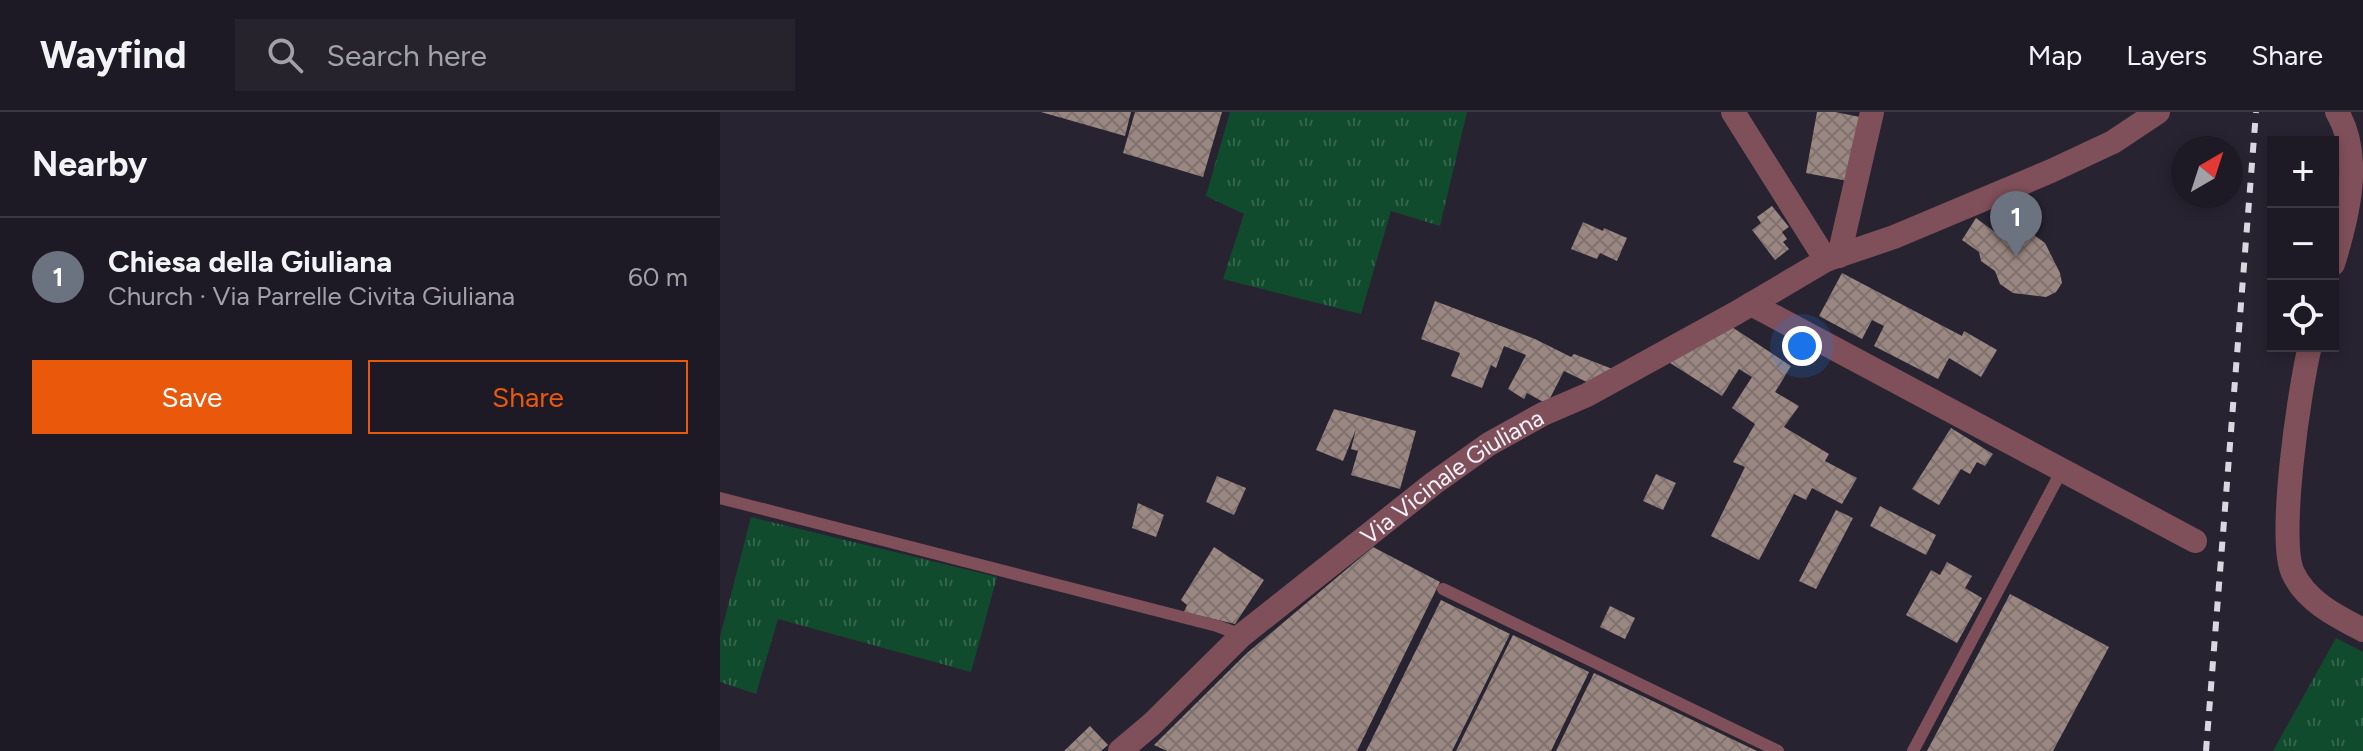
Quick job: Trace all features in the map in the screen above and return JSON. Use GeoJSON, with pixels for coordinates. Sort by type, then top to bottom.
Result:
{"type":"FeatureCollection","features":[{"type":"Feature","properties":{"kind":"street"},"geometry":{"type":"LineString","coordinates":[[1733,112],[1832,258]]}},
{"type":"Feature","properties":{"kind":"street"},"geometry":{"type":"LineString","coordinates":[[1832,258],[1872,112]]}},
{"type":"Feature","properties":{"kind":"street","name":"Via Vicinale Giuliana"},"geometry":{"type":"LineString","coordinates":[[1120,751],[1152,724],[1242,635],[1434,483],[1489,444],[1543,414],[1587,395],[1832,258],[1894,237],[2051,171],[2113,142],[2158,112]]}},
{"type":"Feature","properties":{"kind":"street"},"geometry":{"type":"LineString","coordinates":[[2337,112],[2353,142],[2357,168],[2357,190],[2339,246]]}},
{"type":"Feature","properties":{"kind":"street"},"geometry":{"type":"LineString","coordinates":[[1751,304],[2195,541]]}},
{"type":"Feature","properties":{"kind":"street"},"geometry":{"type":"LineString","coordinates":[[2309,352],[2291,485],[2287,548],[2292,571],[2304,590],[2323,607],[2363,630]]}},
{"type":"Feature","properties":{"kind":"lane"},"geometry":{"type":"LineString","coordinates":[[1913,751],[2062,470]]}},
{"type":"Feature","properties":{"kind":"lane"},"geometry":{"type":"LineString","coordinates":[[720,498],[1242,635]]}},
{"type":"Feature","properties":{"kind":"lane"},"geometry":{"type":"LineString","coordinates":[[1443,589],[1778,751]]}},
{"type":"Feature","properties":{"kind":"green space"},"geometry":{"type":"Polygon","coordinates":[[[1230,112],[1467,112],[1440,226],[1391,211],[1361,314],[1223,279],[1244,214],[1206,196],[1230,112]]]}},
{"type":"Feature","properties":{"kind":"green space"},"geometry":{"type":"Polygon","coordinates":[[[751,517],[997,577],[971,672],[778,619],[756,694],[720,682],[720,637],[751,517]]]}},
{"type":"Feature","properties":{"kind":"green space"},"geometry":{"type":"Polygon","coordinates":[[[2336,638],[2363,652],[2363,751],[2273,751],[2336,638]]]}},
{"type":"Feature","properties":{"kind":"building"},"geometry":{"type":"Polygon","coordinates":[[[1041,112],[1131,112],[1125,136],[1041,112]]]}},
{"type":"Feature","properties":{"kind":"building"},"geometry":{"type":"Polygon","coordinates":[[[1135,112],[1222,112],[1203,177],[1123,153],[1135,112]]]}},
{"type":"Feature","properties":{"kind":"building"},"geometry":{"type":"Polygon","coordinates":[[[1817,112],[1860,117],[1848,181],[1806,173],[1817,112]]]}},
{"type":"Feature","properties":{"kind":"building"},"geometry":{"type":"Polygon","coordinates":[[[1772,206],[1789,227],[1782,232],[1787,239],[1783,242],[1789,249],[1775,260],[1752,230],[1761,223],[1757,217],[1772,206]]]}},
{"type":"Feature","properties":{"kind":"building"},"geometry":{"type":"Polygon","coordinates":[[[1976,218],[1995,232],[2004,230],[2017,237],[2034,235],[2045,243],[2060,273],[2062,283],[2056,292],[2046,297],[2013,293],[2000,284],[1995,271],[1981,261],[1979,252],[1962,240],[1976,218]]]}},
{"type":"Feature","properties":{"kind":"building"},"geometry":{"type":"Polygon","coordinates":[[[1583,222],[1627,238],[1617,261],[1600,253],[1597,259],[1571,249],[1583,222]]]}},
{"type":"Feature","properties":{"kind":"building"},"geometry":{"type":"Polygon","coordinates":[[[1842,273],[1962,336],[1964,331],[1997,350],[1981,377],[1949,358],[1938,379],[1874,346],[1884,326],[1872,320],[1862,339],[1819,316],[1842,273]]]}},
{"type":"Feature","properties":{"kind":"building"},"geometry":{"type":"Polygon","coordinates":[[[1435,301],[1535,339],[1571,357],[1574,354],[1620,372],[1595,386],[1564,371],[1547,404],[1527,393],[1524,399],[1508,389],[1526,355],[1504,346],[1496,368],[1491,365],[1482,388],[1451,376],[1460,353],[1421,339],[1435,301]]]}},
{"type":"Feature","properties":{"kind":"building"},"geometry":{"type":"Polygon","coordinates":[[[1732,327],[1791,366],[1775,392],[1799,406],[1784,427],[1829,454],[1825,461],[1857,478],[1842,504],[1812,488],[1806,500],[1794,494],[1759,560],[1711,536],[1745,467],[1733,462],[1755,424],[1732,408],[1752,377],[1739,369],[1722,396],[1667,361],[1732,327]]]}},
{"type":"Feature","properties":{"kind":"building"},"geometry":{"type":"Polygon","coordinates":[[[1334,409],[1416,431],[1400,489],[1351,475],[1358,451],[1351,449],[1356,429],[1343,461],[1316,450],[1334,409]]]}},
{"type":"Feature","properties":{"kind":"building"},"geometry":{"type":"Polygon","coordinates":[[[1951,428],[1993,454],[1985,466],[1977,462],[1970,474],[1961,469],[1939,505],[1912,489],[1951,428]]]}},
{"type":"Feature","properties":{"kind":"building"},"geometry":{"type":"Polygon","coordinates":[[[1656,474],[1676,483],[1663,510],[1643,501],[1656,474]]]}},
{"type":"Feature","properties":{"kind":"building"},"geometry":{"type":"Polygon","coordinates":[[[1217,476],[1246,488],[1234,515],[1206,502],[1217,476]]]}},
{"type":"Feature","properties":{"kind":"building"},"geometry":{"type":"Polygon","coordinates":[[[1138,503],[1164,515],[1156,537],[1132,528],[1138,503]]]}},
{"type":"Feature","properties":{"kind":"building"},"geometry":{"type":"Polygon","coordinates":[[[1880,506],[1936,535],[1926,555],[1870,526],[1880,506]]]}},
{"type":"Feature","properties":{"kind":"building"},"geometry":{"type":"Polygon","coordinates":[[[1836,510],[1853,518],[1816,589],[1799,581],[1836,510]]]}},
{"type":"Feature","properties":{"kind":"building"},"geometry":{"type":"Polygon","coordinates":[[[1214,547],[1264,580],[1235,624],[1184,612],[1187,605],[1181,600],[1214,547]]]}},
{"type":"Feature","properties":{"kind":"building"},"geometry":{"type":"Polygon","coordinates":[[[1373,547],[1440,582],[1357,751],[1167,751],[1154,745],[1247,653],[1373,547]]]}},
{"type":"Feature","properties":{"kind":"building"},"geometry":{"type":"Polygon","coordinates":[[[1947,562],[1972,576],[1965,588],[1982,598],[1957,643],[1906,615],[1931,570],[1940,575],[1947,562]]]}},
{"type":"Feature","properties":{"kind":"building"},"geometry":{"type":"Polygon","coordinates":[[[2010,594],[2109,647],[2053,751],[1927,751],[2010,594]]]}},
{"type":"Feature","properties":{"kind":"building"},"geometry":{"type":"Polygon","coordinates":[[[1441,600],[1510,634],[1452,751],[1366,751],[1441,600]]]}},
{"type":"Feature","properties":{"kind":"building"},"geometry":{"type":"Polygon","coordinates":[[[1610,606],[1635,618],[1625,639],[1600,627],[1610,606]]]}},
{"type":"Feature","properties":{"kind":"building"},"geometry":{"type":"Polygon","coordinates":[[[1513,635],[1589,672],[1551,751],[1456,751],[1513,635]]]}},
{"type":"Feature","properties":{"kind":"building"},"geometry":{"type":"Polygon","coordinates":[[[1594,673],[1707,727],[1757,751],[1556,751],[1594,673]]]}},
{"type":"Feature","properties":{"kind":"building"},"geometry":{"type":"Polygon","coordinates":[[[1090,726],[1108,745],[1101,751],[1064,751],[1090,726]]]}},
{"type":"Feature","properties":{"kind":"railway"},"geometry":{"type":"LineString","coordinates":[[2206,751],[2256,112]]}},
{"type":"Feature","properties":{"kind":"place","name":"Chiesa della Giuliana"},"geometry":{"type":"Point","coordinates":[2016,257]}}]}
